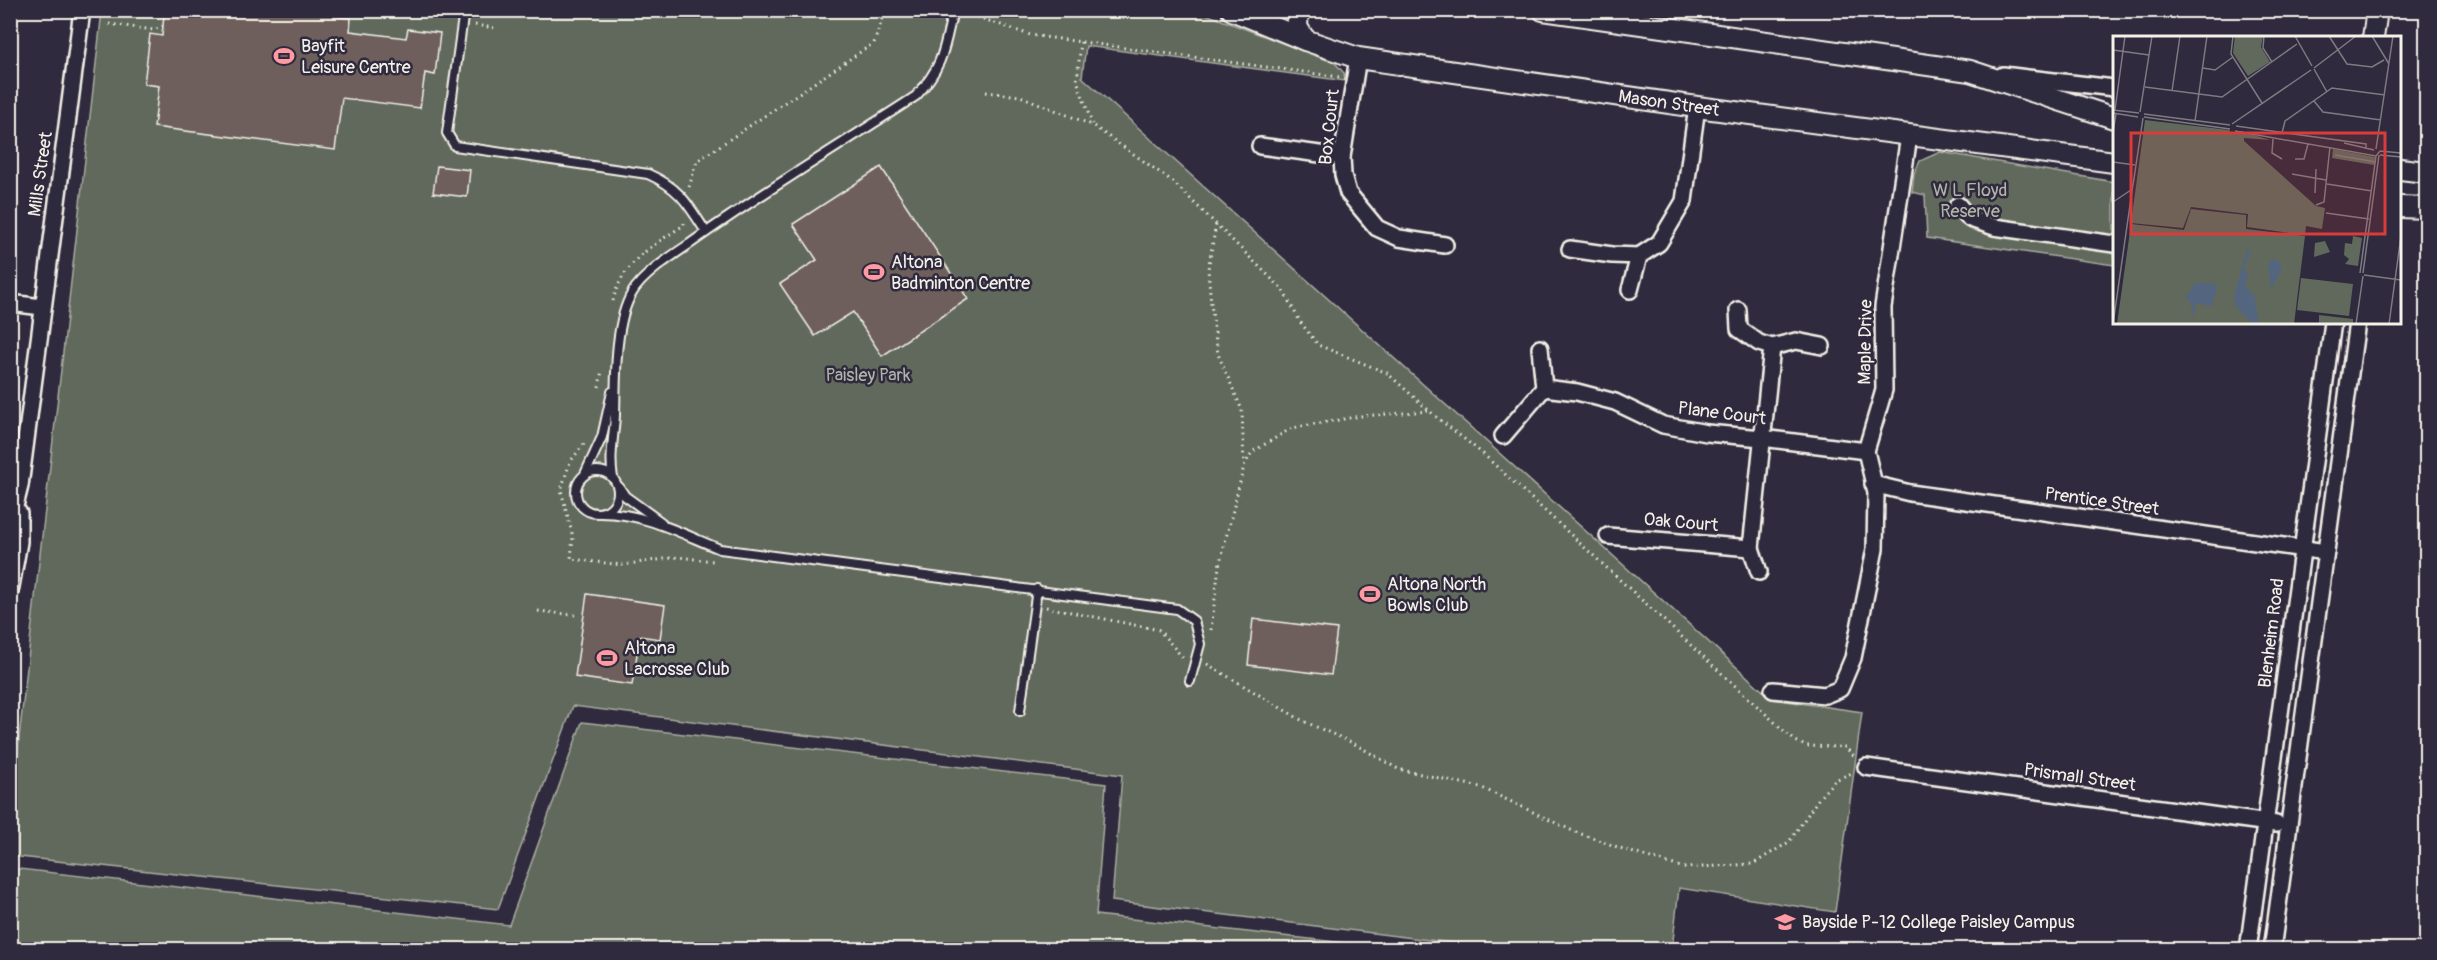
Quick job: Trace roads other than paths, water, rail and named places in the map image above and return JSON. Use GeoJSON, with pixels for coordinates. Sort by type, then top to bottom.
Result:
{"type":"FeatureCollection","features":[{"type":"Feature","properties":{"kind":"street","name":"Mills Street"},"geometry":{"type":"LineString","coordinates":[[10,592],[20,486],[42,307],[82,10]]}},
{"type":"Feature","properties":{"kind":"street","name":"Mason Street"},"geometry":{"type":"LineString","coordinates":[[1232,10],[1305,40],[1358,58],[1697,108],[2113,162]]}},
{"type":"Feature","properties":{"kind":"street"},"geometry":{"type":"LineString","coordinates":[[1298,10],[1297,27],[1305,40]]}},
{"type":"Feature","properties":{"kind":"street"},"geometry":{"type":"LineString","coordinates":[[1543,10],[1970,71],[2113,88]]}},
{"type":"Feature","properties":{"kind":"street"},"geometry":{"type":"LineString","coordinates":[[2373,36],[2377,10]]}},
{"type":"Feature","properties":{"kind":"street","name":"Box Court"},"geometry":{"type":"LineString","coordinates":[[1358,58],[1342,157],[1343,175],[1348,193],[1377,228],[1399,238],[1445,245]]}},
{"type":"Feature","properties":{"kind":"street"},"geometry":{"type":"LineString","coordinates":[[1970,71],[2113,117]]}},
{"type":"Feature","properties":{"kind":"street"},"geometry":{"type":"LineString","coordinates":[[1570,249],[1639,256],[1659,243],[1684,201],[1697,108]]}},
{"type":"Feature","properties":{"kind":"street","name":"Maple Drive"},"geometry":{"type":"LineString","coordinates":[[1866,451],[1884,390],[1883,307],[1909,136]]}},
{"type":"Feature","properties":{"kind":"street"},"geometry":{"type":"LineString","coordinates":[[1260,146],[1342,157]]}},
{"type":"Feature","properties":{"kind":"street"},"geometry":{"type":"LineString","coordinates":[[2401,169],[2427,172]]}},
{"type":"Feature","properties":{"kind":"street"},"geometry":{"type":"LineString","coordinates":[[1958,205],[1970,219],[1994,227],[2113,244]]}},
{"type":"Feature","properties":{"kind":"street"},"geometry":{"type":"LineString","coordinates":[[2401,207],[2427,208]]}},
{"type":"Feature","properties":{"kind":"street"},"geometry":{"type":"LineString","coordinates":[[1630,290],[1639,256]]}},
{"type":"Feature","properties":{"kind":"street"},"geometry":{"type":"LineString","coordinates":[[10,303],[42,307]]}},
{"type":"Feature","properties":{"kind":"street"},"geometry":{"type":"LineString","coordinates":[[1738,310],[1739,329],[1759,343],[1772,347],[1796,341],[1822,346]]}},
{"type":"Feature","properties":{"kind":"street","name":"Blenheim Road"},"geometry":{"type":"LineString","coordinates":[[2248,950],[2333,324]]}},
{"type":"Feature","properties":{"kind":"street"},"geometry":{"type":"LineString","coordinates":[[2272,950],[2357,324]]}},
{"type":"Feature","properties":{"kind":"street"},"geometry":{"type":"LineString","coordinates":[[1759,572],[1751,548],[1772,347]]}},
{"type":"Feature","properties":{"kind":"street"},"geometry":{"type":"LineString","coordinates":[[1503,436],[1544,388],[1540,348]]}},
{"type":"Feature","properties":{"kind":"street","name":"Plane Court"},"geometry":{"type":"LineString","coordinates":[[1544,388],[1577,392],[1615,402],[1663,425],[1707,433],[1866,451]]}},
{"type":"Feature","properties":{"kind":"street"},"geometry":{"type":"LineString","coordinates":[[1773,690],[1825,695],[1840,689],[1853,658],[1875,549],[1876,494],[1866,451]]}},
{"type":"Feature","properties":{"kind":"street","name":"Prentice Street"},"geometry":{"type":"LineString","coordinates":[[1874,484],[1910,493],[2326,552]]}},
{"type":"Feature","properties":{"kind":"street","name":"Mills Street"},"geometry":{"type":"LineString","coordinates":[[10,526],[20,486]]}},
{"type":"Feature","properties":{"kind":"street","name":"Oak Court"},"geometry":{"type":"LineString","coordinates":[[1608,536],[1751,548]]}},
{"type":"Feature","properties":{"kind":"street","name":"Prismall Street"},"geometry":{"type":"LineString","coordinates":[[1866,767],[2288,826]]}},
{"type":"Feature","properties":{"kind":"lane"},"geometry":{"type":"LineString","coordinates":[[464,10],[447,133],[455,146],[648,174],[669,183],[685,200],[706,232]]}},
{"type":"Feature","properties":{"kind":"lane"},"geometry":{"type":"LineString","coordinates":[[953,10],[941,62],[931,80],[916,96],[706,232],[657,267],[632,293],[622,323],[615,382],[602,437],[585,474],[576,486],[577,500],[587,511],[636,516],[667,526],[720,549],[1177,609],[1194,621],[1200,644],[1190,681]]}},
{"type":"Feature","properties":{"kind":"lane"},"geometry":{"type":"LineString","coordinates":[[601,513],[612,508],[616,503],[619,490],[610,456],[615,416],[615,382]]}},
{"type":"Feature","properties":{"kind":"lane"},"geometry":{"type":"LineString","coordinates":[[585,474],[591,471],[603,471],[615,481],[625,496],[667,526]]}},
{"type":"Feature","properties":{"kind":"lane"},"geometry":{"type":"LineString","coordinates":[[1020,711],[1037,589]]}},
{"type":"Feature","properties":{"kind":"place","name":"Bayfit Leisure Centre"},"geometry":{"type":"Point","coordinates":[284,56]}},
{"type":"Feature","properties":{"kind":"place","name":"Altona Badminton Centre"},"geometry":{"type":"Point","coordinates":[874,272]}},
{"type":"Feature","properties":{"kind":"place","name":"Altona North Bowls Club"},"geometry":{"type":"Point","coordinates":[1370,594]}},
{"type":"Feature","properties":{"kind":"place","name":"Altona Lacrosse Club"},"geometry":{"type":"Point","coordinates":[607,658]}},
{"type":"Feature","properties":{"kind":"place","name":"Bayside P-12 College Paisley Campus"},"geometry":{"type":"Point","coordinates":[1785,922]}},
{"type":"Feature","properties":{"kind":"park label","name":"W L Floyd Reserve"},"geometry":{"type":"Point","coordinates":[1970,200]}},
{"type":"Feature","properties":{"kind":"park label","name":"Paisley Park"},"geometry":{"type":"Point","coordinates":[868,375]}}]}
